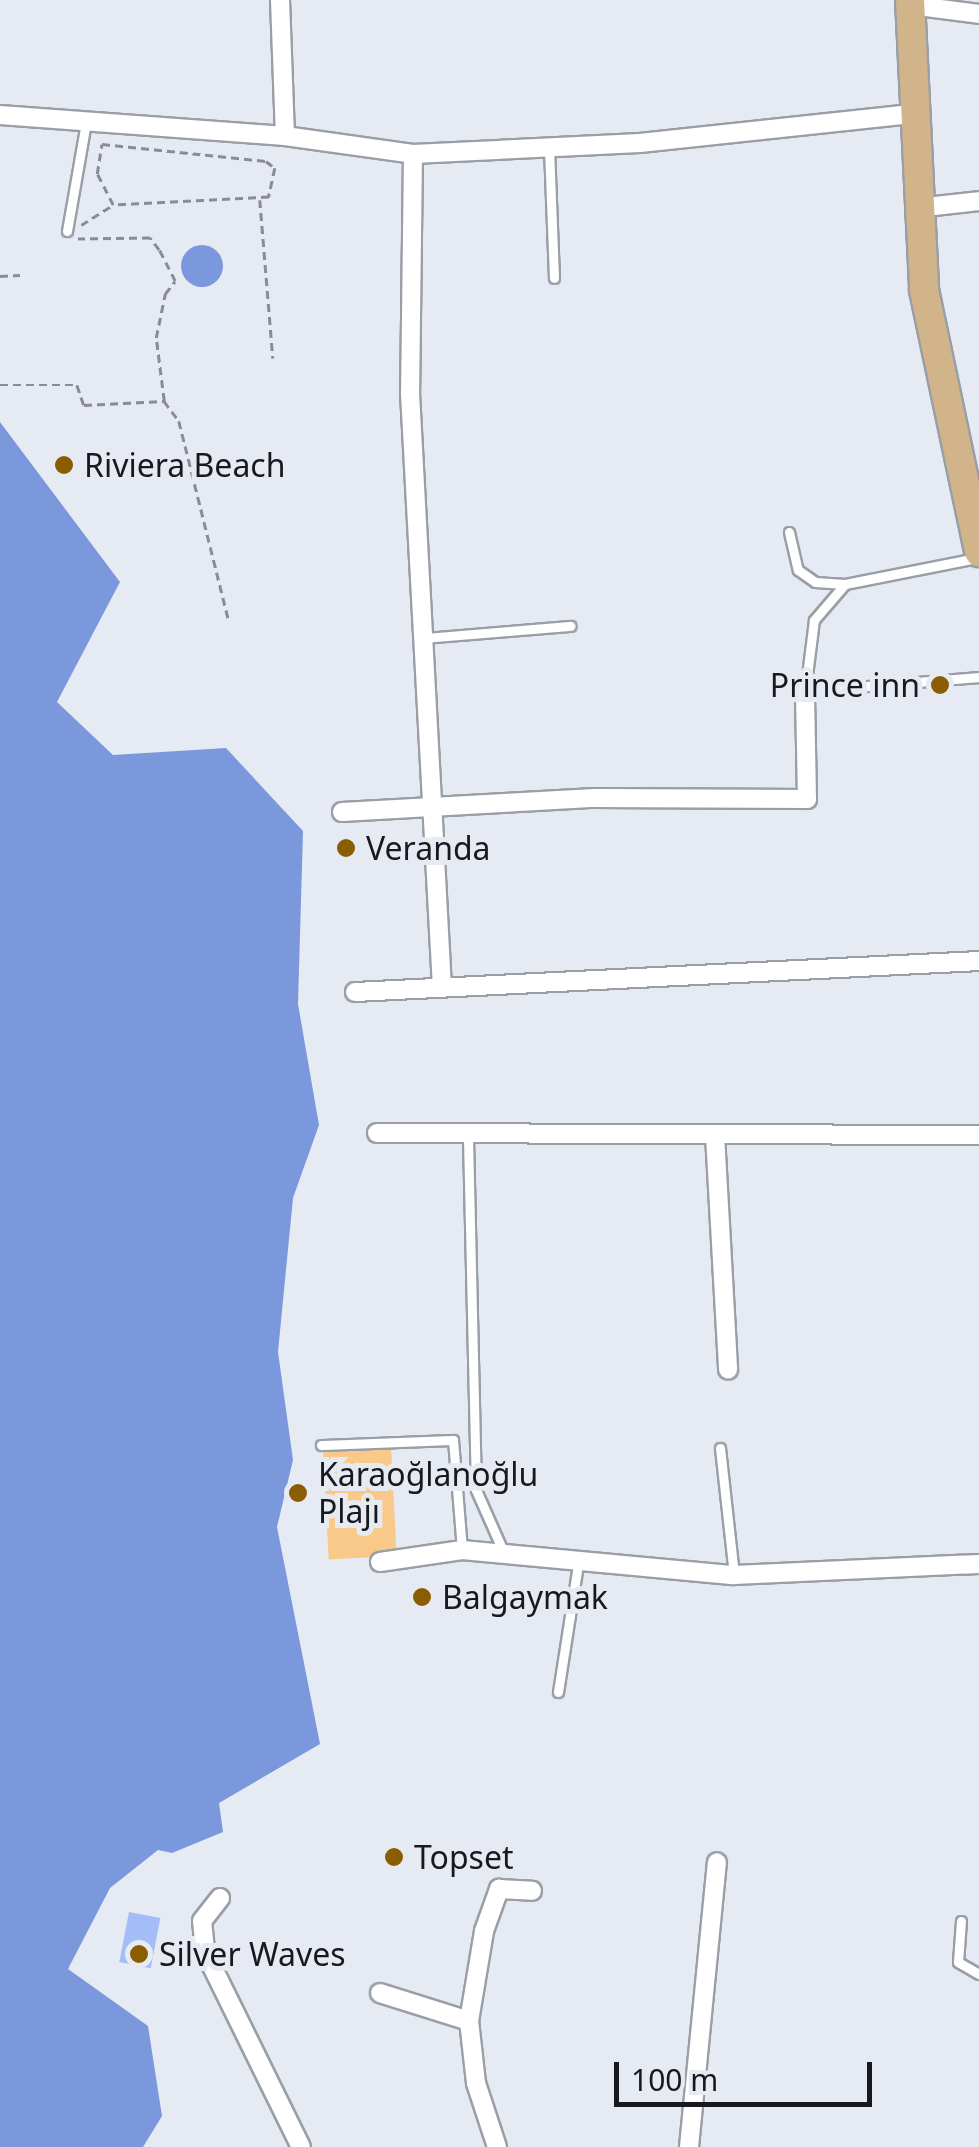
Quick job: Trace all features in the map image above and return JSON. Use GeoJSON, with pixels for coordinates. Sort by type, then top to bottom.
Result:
{"type":"FeatureCollection","features":[{"type":"Feature","properties":{"kind":"main road"},"geometry":{"type":"LineString","coordinates":[[910,2],[910,114],[924,290],[979,555]]}},
{"type":"Feature","properties":{"kind":"street"},"geometry":{"type":"LineString","coordinates":[[280,0],[285,136]]}},
{"type":"Feature","properties":{"kind":"street"},"geometry":{"type":"LineString","coordinates":[[910,2],[979,14]]}},
{"type":"Feature","properties":{"kind":"street"},"geometry":{"type":"LineString","coordinates":[[0,115],[285,136],[413,154],[549,148],[910,114]]}},
{"type":"Feature","properties":{"kind":"street"},"geometry":{"type":"LineString","coordinates":[[413,154],[410,393],[442,987]]}},
{"type":"Feature","properties":{"kind":"street"},"geometry":{"type":"LineString","coordinates":[[916,208],[979,201]]}},
{"type":"Feature","properties":{"kind":"street"},"geometry":{"type":"LineString","coordinates":[[342,812],[431,804],[807,799],[804,692]]}},
{"type":"Feature","properties":{"kind":"street"},"geometry":{"type":"LineString","coordinates":[[356,992],[979,961]]}},
{"type":"Feature","properties":{"kind":"street"},"geometry":{"type":"LineString","coordinates":[[377,1133],[468,1138],[652,1130],[715,1136],[979,1135]]}},
{"type":"Feature","properties":{"kind":"street"},"geometry":{"type":"LineString","coordinates":[[715,1136],[728,1370]]}},
{"type":"Feature","properties":{"kind":"street"},"geometry":{"type":"LineString","coordinates":[[380,1562],[462,1550],[734,1576],[979,1564]]}},
{"type":"Feature","properties":{"kind":"street"},"geometry":{"type":"LineString","coordinates":[[689,2147],[717,1862]]}},
{"type":"Feature","properties":{"kind":"street"},"geometry":{"type":"LineString","coordinates":[[497,2147],[476,2083],[469,2020],[484,1930],[499,1889],[532,1891]]}},
{"type":"Feature","properties":{"kind":"street"},"geometry":{"type":"LineString","coordinates":[[220,1898],[202,1921],[205,1952],[301,2147]]}},
{"type":"Feature","properties":{"kind":"street"},"geometry":{"type":"LineString","coordinates":[[380,1993],[469,2020]]}},
{"type":"Feature","properties":{"kind":"lane"},"geometry":{"type":"LineString","coordinates":[[70,234],[86,122]]}},
{"type":"Feature","properties":{"kind":"lane"},"geometry":{"type":"LineString","coordinates":[[549,148],[554,278]]}},
{"type":"Feature","properties":{"kind":"lane"},"geometry":{"type":"LineString","coordinates":[[790,532],[801,575],[846,584],[979,555]]}},
{"type":"Feature","properties":{"kind":"lane"},"geometry":{"type":"LineString","coordinates":[[846,584],[814,620],[804,692],[979,677]]}},
{"type":"Feature","properties":{"kind":"lane"},"geometry":{"type":"LineString","coordinates":[[422,638],[570,626]]}},
{"type":"Feature","properties":{"kind":"lane"},"geometry":{"type":"LineString","coordinates":[[468,1138],[476,1490],[504,1553]]}},
{"type":"Feature","properties":{"kind":"lane"},"geometry":{"type":"LineString","coordinates":[[321,1446],[453,1440],[462,1550]]}},
{"type":"Feature","properties":{"kind":"lane"},"geometry":{"type":"LineString","coordinates":[[720,1448],[734,1576]]}},
{"type":"Feature","properties":{"kind":"lane"},"geometry":{"type":"LineString","coordinates":[[558,1692],[578,1564]]}},
{"type":"Feature","properties":{"kind":"lane"},"geometry":{"type":"LineString","coordinates":[[961,1921],[958,1962],[979,1974]]}},
{"type":"Feature","properties":{"kind":"path"},"geometry":{"type":"LineString","coordinates":[[70,234],[113,205],[269,198],[275,168],[266,161],[102,144],[97,174],[113,205]]}},
{"type":"Feature","properties":{"kind":"path"},"geometry":{"type":"LineString","coordinates":[[260,198],[273,358]]}},
{"type":"Feature","properties":{"kind":"path"},"geometry":{"type":"LineString","coordinates":[[70,234],[150,238],[175,281],[166,294],[156,338],[164,402],[179,421],[229,622]]}},
{"type":"Feature","properties":{"kind":"path"},"geometry":{"type":"LineString","coordinates":[[0,276],[20,276]]}},
{"type":"Feature","properties":{"kind":"path"},"geometry":{"type":"LineString","coordinates":[[0,385],[77,385],[84,405],[164,402]]}},
{"type":"Feature","properties":{"kind":"shaded area"},"geometry":{"type":"Polygon","coordinates":[[[391,1448],[397,1556],[329,1559],[323,1452],[391,1448]]]}},
{"type":"Feature","properties":{"kind":"water"},"geometry":{"type":"Polygon","coordinates":[[[202,245],[217,251],[223,266],[217,281],[202,287],[187,281],[181,266],[187,251],[202,245]]]}},
{"type":"Feature","properties":{"kind":"water"},"geometry":{"type":"Polygon","coordinates":[[[0,422],[120,582],[57,702],[113,755],[226,748],[303,831],[298,1004],[319,1125],[293,1198],[278,1352],[293,1460],[277,1527],[320,1744],[219,1803],[223,1832],[172,1853],[158,1850],[110,1888],[68,1969],[148,2026],[162,2116],[143,2147],[0,2147],[0,422]]]}},
{"type":"Feature","properties":{"kind":"building"},"geometry":{"type":"Polygon","coordinates":[[[129,1912],[160,1918],[151,1968],[119,1962],[129,1912]]]}},
{"type":"Feature","properties":{"kind":"place","name":"Riviera Beach"},"geometry":{"type":"Point","coordinates":[64,465]}},
{"type":"Feature","properties":{"kind":"place","name":"Prince inn"},"geometry":{"type":"Point","coordinates":[940,685]}},
{"type":"Feature","properties":{"kind":"place","name":"Veranda"},"geometry":{"type":"Point","coordinates":[346,848]}},
{"type":"Feature","properties":{"kind":"place","name":"Karaoğlanoğlu Plajı"},"geometry":{"type":"Point","coordinates":[298,1493]}},
{"type":"Feature","properties":{"kind":"place","name":"Balgaymak"},"geometry":{"type":"Point","coordinates":[422,1597]}},
{"type":"Feature","properties":{"kind":"place","name":"Topset"},"geometry":{"type":"Point","coordinates":[394,1857]}},
{"type":"Feature","properties":{"kind":"place","name":"Silver Waves"},"geometry":{"type":"Point","coordinates":[139,1954]}}]}
